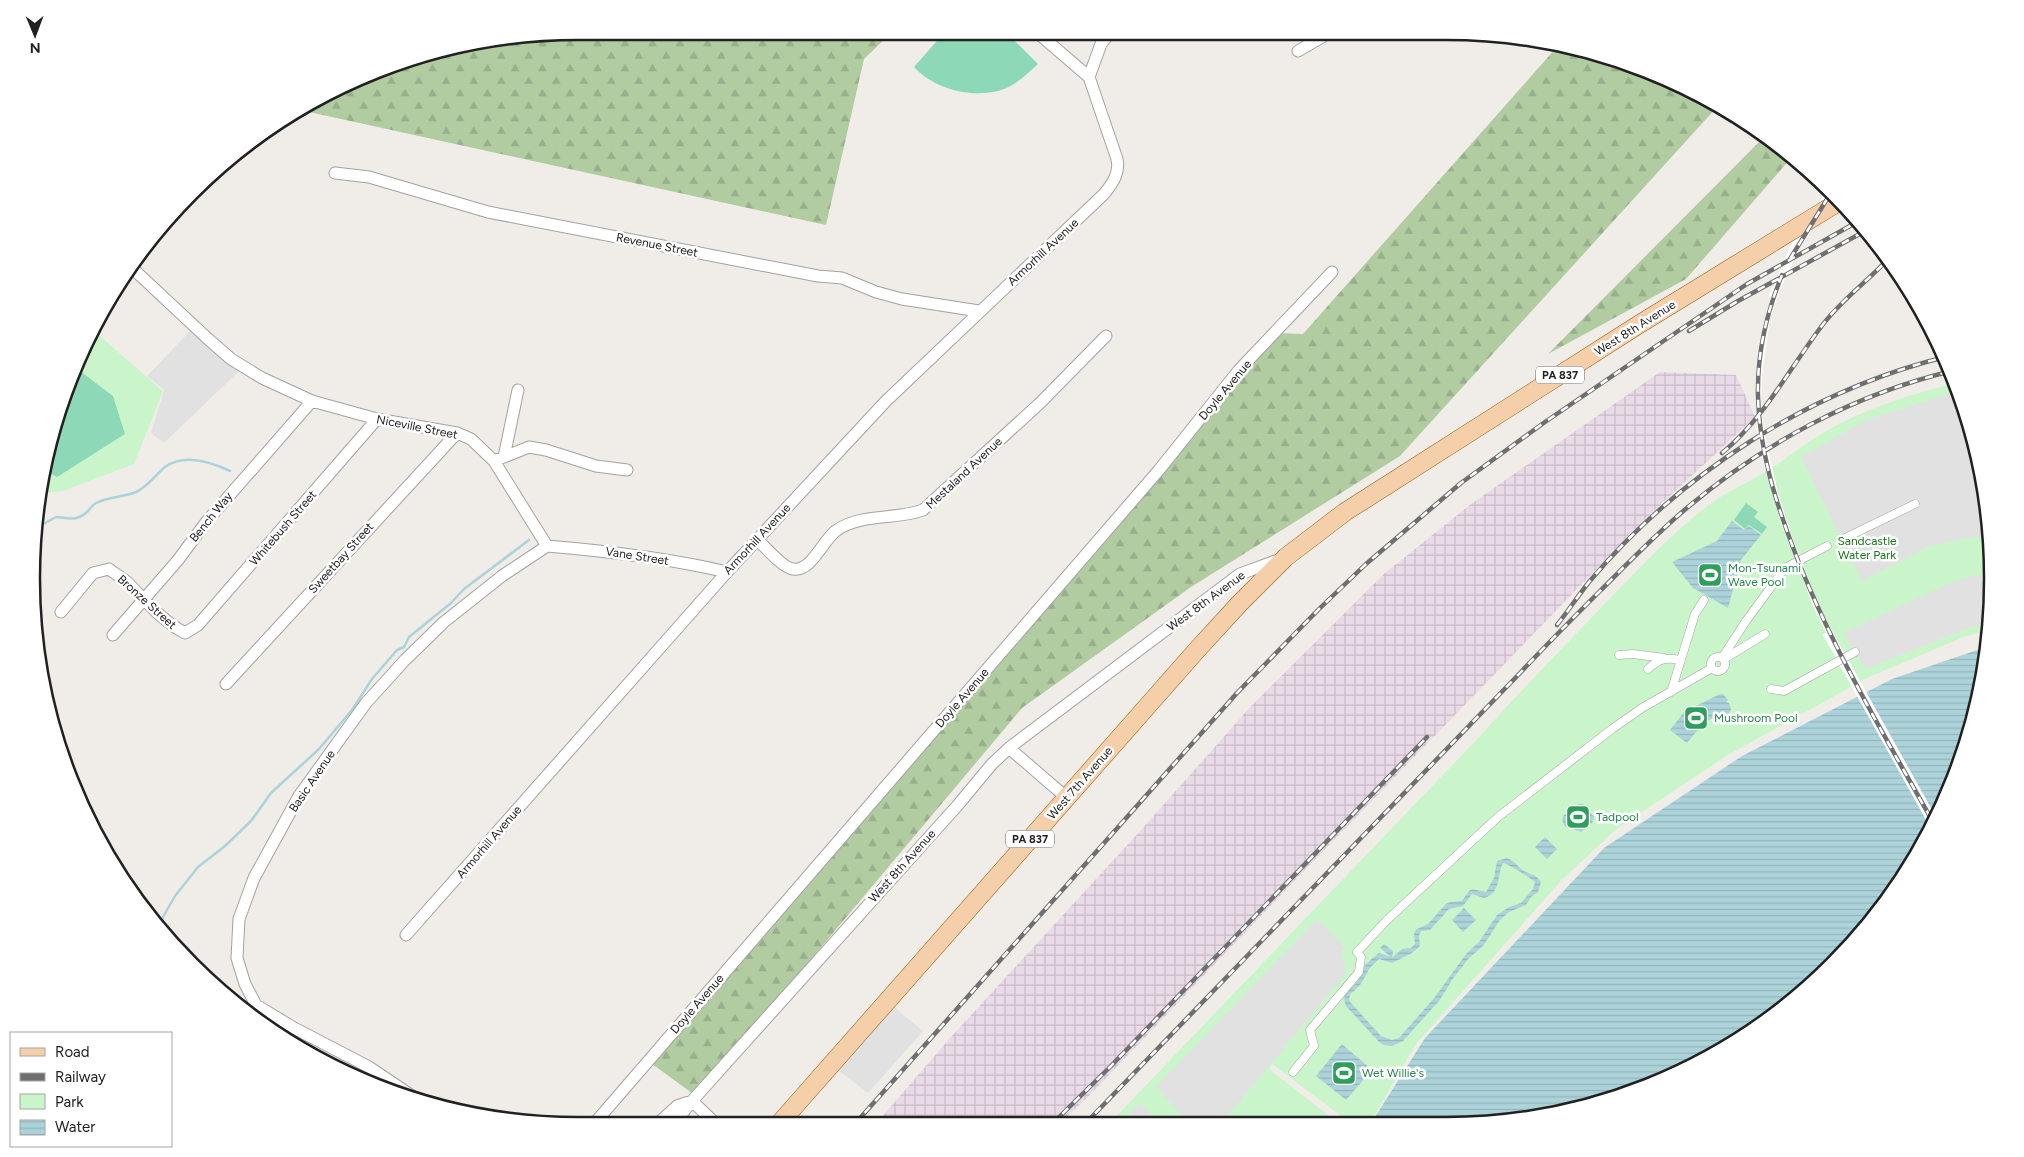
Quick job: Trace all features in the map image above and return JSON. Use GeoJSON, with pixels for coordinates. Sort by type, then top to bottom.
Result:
{"type":"FeatureCollection","features":[{"type":"Feature","properties":{"kind":"main road","name":"West 8th Avenue"},"geometry":{"type":"LineString","coordinates":[[1286,557],[1344,512],[1638,325],[1833,205]]}},
{"type":"Feature","properties":{"kind":"main road","name":"West 7th Avenue"},"geometry":{"type":"LineString","coordinates":[[784,1117],[1239,604],[1286,557]]}},
{"type":"Feature","properties":{"kind":"street"},"geometry":{"type":"LineString","coordinates":[[1046,40],[1088,77],[1104,40]]}},
{"type":"Feature","properties":{"kind":"street"},"geometry":{"type":"LineString","coordinates":[[1298,51],[1316,40]]}},
{"type":"Feature","properties":{"kind":"street","name":"Armorhill Avenue"},"geometry":{"type":"LineString","coordinates":[[406,935],[727,572],[886,401],[1104,194],[1114,182],[1119,168],[1117,159],[1088,77]]}},
{"type":"Feature","properties":{"kind":"street","name":"Revenue Street"},"geometry":{"type":"LineString","coordinates":[[335,174],[368,177],[488,212],[818,276],[842,278],[876,292],[902,299],[979,311]]}},
{"type":"Feature","properties":{"kind":"street","name":"Niceville Street"},"geometry":{"type":"LineString","coordinates":[[136,272],[211,342],[231,358],[262,378],[312,401],[377,419],[456,433],[471,439],[499,459]]}},
{"type":"Feature","properties":{"kind":"street","name":"Doyle Avenue"},"geometry":{"type":"LineString","coordinates":[[599,1117],[1159,470],[1240,370],[1332,272]]}},
{"type":"Feature","properties":{"kind":"street","name":"Mestaland Avenue"},"geometry":{"type":"LineString","coordinates":[[757,539],[785,566],[793,569],[802,568],[811,562],[823,543],[835,531],[848,523],[912,514],[923,510],[1040,402],[1106,336]]}},
{"type":"Feature","properties":{"kind":"street"},"geometry":{"type":"LineString","coordinates":[[518,390],[499,459],[547,546]]}},
{"type":"Feature","properties":{"kind":"street","name":"Bench Way"},"geometry":{"type":"LineString","coordinates":[[113,636],[207,521],[312,401]]}},
{"type":"Feature","properties":{"kind":"street","name":"Whitebush Street"},"geometry":{"type":"LineString","coordinates":[[185,633],[198,625],[377,419]]}},
{"type":"Feature","properties":{"kind":"street","name":"Sweetbay Street"},"geometry":{"type":"LineString","coordinates":[[226,684],[456,433]]}},
{"type":"Feature","properties":{"kind":"street"},"geometry":{"type":"LineString","coordinates":[[499,459],[529,447],[596,466],[627,470]]}},
{"type":"Feature","properties":{"kind":"street"},"geometry":{"type":"LineString","coordinates":[[1841,540],[1915,504]]}},
{"type":"Feature","properties":{"kind":"street","name":"Vane Street"},"geometry":{"type":"LineString","coordinates":[[547,546],[605,550],[727,572]]}},
{"type":"Feature","properties":{"kind":"street","name":"Basic Avenue"},"geometry":{"type":"LineString","coordinates":[[395,1084],[369,1067],[294,1028],[256,1005],[245,984],[237,958],[239,919],[254,878],[298,796],[366,703],[405,660],[444,622],[502,576],[547,546]]}},
{"type":"Feature","properties":{"kind":"street"},"geometry":{"type":"LineString","coordinates":[[1723,659],[1738,632],[1785,568],[1827,546]]}},
{"type":"Feature","properties":{"kind":"street","name":"West 8th Avenue"},"geometry":{"type":"LineString","coordinates":[[679,1117],[957,806],[992,764],[1009,748],[1240,574],[1286,557]]}},
{"type":"Feature","properties":{"kind":"street","name":"Bronze Street"},"geometry":{"type":"LineString","coordinates":[[60,612],[93,573],[109,569],[127,582],[174,628],[185,633]]}},
{"type":"Feature","properties":{"kind":"street"},"geometry":{"type":"LineString","coordinates":[[1670,692],[1695,614],[1704,600]]}},
{"type":"Feature","properties":{"kind":"street"},"geometry":{"type":"LineString","coordinates":[[1738,632],[1752,642]]}},
{"type":"Feature","properties":{"kind":"street"},"geometry":{"type":"LineString","coordinates":[[1293,1072],[1314,1046],[1310,1030],[1359,972],[1361,957],[1357,952],[1386,921],[1498,817],[1612,729],[1712,668],[1711,663],[1713,659],[1718,657],[1723,659],[1765,634]]}},
{"type":"Feature","properties":{"kind":"street"},"geometry":{"type":"LineString","coordinates":[[1772,689],[1784,691],[1855,652]]}},
{"type":"Feature","properties":{"kind":"street"},"geometry":{"type":"LineString","coordinates":[[1619,655],[1633,654],[1680,660]]}},
{"type":"Feature","properties":{"kind":"street"},"geometry":{"type":"LineString","coordinates":[[1648,670],[1656,662],[1664,658]]}},
{"type":"Feature","properties":{"kind":"street"},"geometry":{"type":"LineString","coordinates":[[1009,748],[1067,798]]}},
{"type":"Feature","properties":{"kind":"street"},"geometry":{"type":"LineString","coordinates":[[664,1117],[677,1106],[692,1101],[709,1117]]}},
{"type":"Feature","properties":{"kind":"shaded area"},"geometry":{"type":"Polygon","coordinates":[[[192,329],[239,371],[164,443],[151,433],[164,390],[147,376],[192,329]]]}},
{"type":"Feature","properties":{"kind":"shaded area"},"geometry":{"type":"Polygon","coordinates":[[[1660,372],[1736,375],[1755,417],[1642,522],[1067,1117],[882,1117],[950,1038],[1142,829],[1252,705],[1385,573],[1471,504],[1660,372]]]}},
{"type":"Feature","properties":{"kind":"shaded area"},"geometry":{"type":"Polygon","coordinates":[[[1951,393],[1966,439],[1974,473],[1982,535],[1930,546],[1862,581],[1801,457],[1866,420],[1951,393]]]}},
{"type":"Feature","properties":{"kind":"shaded area"},"geometry":{"type":"Polygon","coordinates":[[[1984,574],[1982,625],[1971,627],[1866,669],[1843,633],[1954,581],[1984,574]]]}},
{"type":"Feature","properties":{"kind":"shaded area"},"geometry":{"type":"Polygon","coordinates":[[[1317,919],[1345,947],[1340,953],[1347,972],[1227,1117],[1184,1117],[1156,1087],[1317,919]]]}},
{"type":"Feature","properties":{"kind":"shaded area"},"geometry":{"type":"Polygon","coordinates":[[[894,1007],[923,1031],[868,1093],[838,1070],[894,1007]]]}},
{"type":"Feature","properties":{"kind":"shaded area"},"geometry":{"type":"Polygon","coordinates":[[[1140,1103],[1153,1117],[1127,1117],[1140,1103]]]}},
{"type":"Feature","properties":{"kind":"green space"},"geometry":{"type":"Polygon","coordinates":[[[578,40],[884,40],[864,59],[826,225],[309,112],[372,81],[405,69],[473,50],[508,45],[578,40]]]}},
{"type":"Feature","properties":{"kind":"green space"},"geometry":{"type":"Polygon","coordinates":[[[938,40],[1014,40],[1038,64],[1018,82],[1009,87],[980,93],[968,93],[943,87],[922,75],[914,67],[938,40]]]}},
{"type":"Feature","properties":{"kind":"green space"},"geometry":{"type":"Polygon","coordinates":[[[1554,51],[1585,58],[1652,81],[1713,111],[1400,456],[1191,587],[1022,708],[696,1096],[648,1061],[1275,333],[1303,334],[1554,51]]]}},
{"type":"Feature","properties":{"kind":"green space"},"geometry":{"type":"Polygon","coordinates":[[[1760,141],[1787,163],[1686,279],[1548,354],[1760,141]]]}},
{"type":"Feature","properties":{"kind":"green space"},"geometry":{"type":"Polygon","coordinates":[[[99,335],[163,391],[134,464],[63,491],[47,493],[50,473],[69,405],[81,372],[99,335]]]}},
{"type":"Feature","properties":{"kind":"green space"},"geometry":{"type":"Polygon","coordinates":[[[81,372],[113,396],[125,434],[57,477],[50,473],[58,439],[81,372]]]}},
{"type":"Feature","properties":{"kind":"green space","name":"Sandcastle Water Park"},"geometry":{"type":"Polygon","coordinates":[[[1948,385],[1966,439],[1974,473],[1983,543],[1984,578],[1981,633],[1966,636],[1867,678],[1728,755],[1615,830],[1561,881],[1416,1044],[1374,1117],[1342,1117],[1272,1064],[1269,1069],[1331,1117],[1116,1117],[1616,592],[1687,523],[1719,498],[1772,468],[1811,440],[1834,427],[1867,411],[1948,385]]]}},
{"type":"Feature","properties":{"kind":"green space"},"geometry":{"type":"Polygon","coordinates":[[[1746,503],[1758,512],[1754,517],[1767,527],[1762,534],[1749,525],[1745,529],[1734,520],[1746,503]]]}},
{"type":"Feature","properties":{"kind":"water","name":"Mon-Tsunami Wave Pool"},"geometry":{"type":"Polygon","coordinates":[[[1732,521],[1744,530],[1749,526],[1761,535],[1741,560],[1728,608],[1693,588],[1672,562],[1717,541],[1732,521]]]}},
{"type":"Feature","properties":{"kind":"water"},"geometry":{"type":"Polygon","coordinates":[[[1979,649],[1974,684],[1955,752],[1943,785],[1912,848],[1873,906],[1850,934],[1801,983],[1773,1006],[1715,1045],[1652,1076],[1585,1099],[1551,1107],[1481,1116],[1375,1117],[1425,1038],[1604,848],[1742,756],[1892,679],[1979,649]]]}},
{"type":"Feature","properties":{"kind":"water","name":"Mushroom Pool"},"geometry":{"type":"Polygon","coordinates":[[[1723,694],[1728,700],[1726,702],[1729,703],[1731,710],[1728,715],[1716,716],[1710,719],[1687,743],[1670,730],[1684,712],[1723,694]]]}},
{"type":"Feature","properties":{"kind":"water","name":"Tadpool"},"geometry":{"type":"Polygon","coordinates":[[[1578,804],[1583,804],[1594,817],[1592,823],[1581,832],[1565,826],[1562,820],[1564,815],[1578,804]]]}},
{"type":"Feature","properties":{"kind":"water"},"geometry":{"type":"Polygon","coordinates":[[[1545,837],[1557,849],[1547,859],[1535,847],[1545,837]]]}},
{"type":"Feature","properties":{"kind":"water"},"geometry":{"type":"Polygon","coordinates":[[[1507,858],[1524,871],[1537,877],[1541,882],[1538,892],[1531,897],[1526,905],[1509,912],[1500,920],[1483,946],[1469,958],[1454,977],[1439,1001],[1403,1041],[1392,1046],[1379,1042],[1346,1006],[1345,994],[1355,985],[1367,963],[1379,953],[1391,957],[1380,948],[1384,944],[1393,951],[1392,958],[1402,949],[1411,948],[1415,944],[1414,933],[1417,929],[1428,924],[1446,904],[1462,901],[1471,890],[1486,892],[1494,878],[1497,861],[1507,858]],[[1503,863],[1501,867],[1496,888],[1489,896],[1484,898],[1472,894],[1463,906],[1449,909],[1430,930],[1421,931],[1419,936],[1420,946],[1412,953],[1392,963],[1379,959],[1369,969],[1359,986],[1350,994],[1349,1000],[1351,1003],[1381,1036],[1392,1040],[1399,1038],[1435,997],[1466,954],[1479,942],[1497,915],[1509,907],[1521,903],[1533,889],[1535,882],[1503,863]]]}},
{"type":"Feature","properties":{"kind":"water"},"geometry":{"type":"Polygon","coordinates":[[[1464,908],[1476,920],[1463,932],[1452,920],[1464,908]]]}},
{"type":"Feature","properties":{"kind":"water","name":"Wet Willie's"},"geometry":{"type":"Polygon","coordinates":[[[1342,1044],[1372,1070],[1346,1100],[1316,1076],[1342,1044]]]}},
{"type":"Feature","properties":{"kind":"pier"},"geometry":{"type":"Polygon","coordinates":[[[1823,195],[1830,202],[1798,251],[1779,292],[1770,319],[1762,374],[1761,400],[1764,432],[1778,493],[1793,540],[1815,596],[1831,629],[1932,809],[1926,820],[1823,635],[1826,633],[1813,606],[1781,523],[1764,465],[1757,432],[1756,375],[1763,326],[1771,297],[1769,296],[1791,245],[1823,195]]]}},
{"type":"Feature","properties":{"kind":"waterway"},"geometry":{"type":"LineString","coordinates":[[43,524],[56,517],[80,517],[96,503],[141,490],[165,467],[180,460],[198,460],[230,471]]}},
{"type":"Feature","properties":{"kind":"waterway"},"geometry":{"type":"LineString","coordinates":[[162,920],[175,896],[198,867],[225,846],[251,821],[271,793],[319,749],[352,710],[372,679],[397,650],[404,647],[409,637],[451,603],[464,589],[529,540]]}},
{"type":"Feature","properties":{"kind":"railway"},"geometry":{"type":"LineString","coordinates":[[1790,259],[1827,199]]}},
{"type":"Feature","properties":{"kind":"railway"},"geometry":{"type":"LineString","coordinates":[[861,1117],[1237,693],[1366,564],[1461,483],[1545,422],[1747,284],[1852,225]]}},
{"type":"Feature","properties":{"kind":"railway"},"geometry":{"type":"LineString","coordinates":[[1689,331],[1738,301],[1859,234]]}},
{"type":"Feature","properties":{"kind":"railway"},"geometry":{"type":"LineString","coordinates":[[1722,453],[1751,425],[1828,318],[1883,264]]}},
{"type":"Feature","properties":{"kind":"railway"},"geometry":{"type":"LineString","coordinates":[[1782,275],[1767,319],[1758,380],[1761,435],[1769,474],[1794,550],[1824,620],[1858,688],[1929,815]]}},
{"type":"Feature","properties":{"kind":"railway"},"geometry":{"type":"LineString","coordinates":[[1557,625],[1589,582],[1625,543],[1664,506],[1706,472],[1750,442],[1796,415],[1844,391],[1894,372],[1937,359]]}},
{"type":"Feature","properties":{"kind":"railway"},"geometry":{"type":"LineString","coordinates":[[1092,1117],[1550,641],[1654,537],[1688,507],[1748,462],[1812,424],[1846,407],[1881,393],[1943,373]]}},
{"type":"Feature","properties":{"kind":"railway"},"geometry":{"type":"LineString","coordinates":[[1059,1117],[1111,1066],[1427,737]]}},
{"type":"Feature","properties":{"kind":"place","name":"Mon-Tsunami Wave Pool"},"geometry":{"type":"Point","coordinates":[1710,575]}},
{"type":"Feature","properties":{"kind":"place","name":"Mushroom Pool"},"geometry":{"type":"Point","coordinates":[1696,718]}},
{"type":"Feature","properties":{"kind":"place","name":"Tadpool"},"geometry":{"type":"Point","coordinates":[1578,817]}},
{"type":"Feature","properties":{"kind":"place","name":"Wet Willie's"},"geometry":{"type":"Point","coordinates":[1344,1073]}}]}
